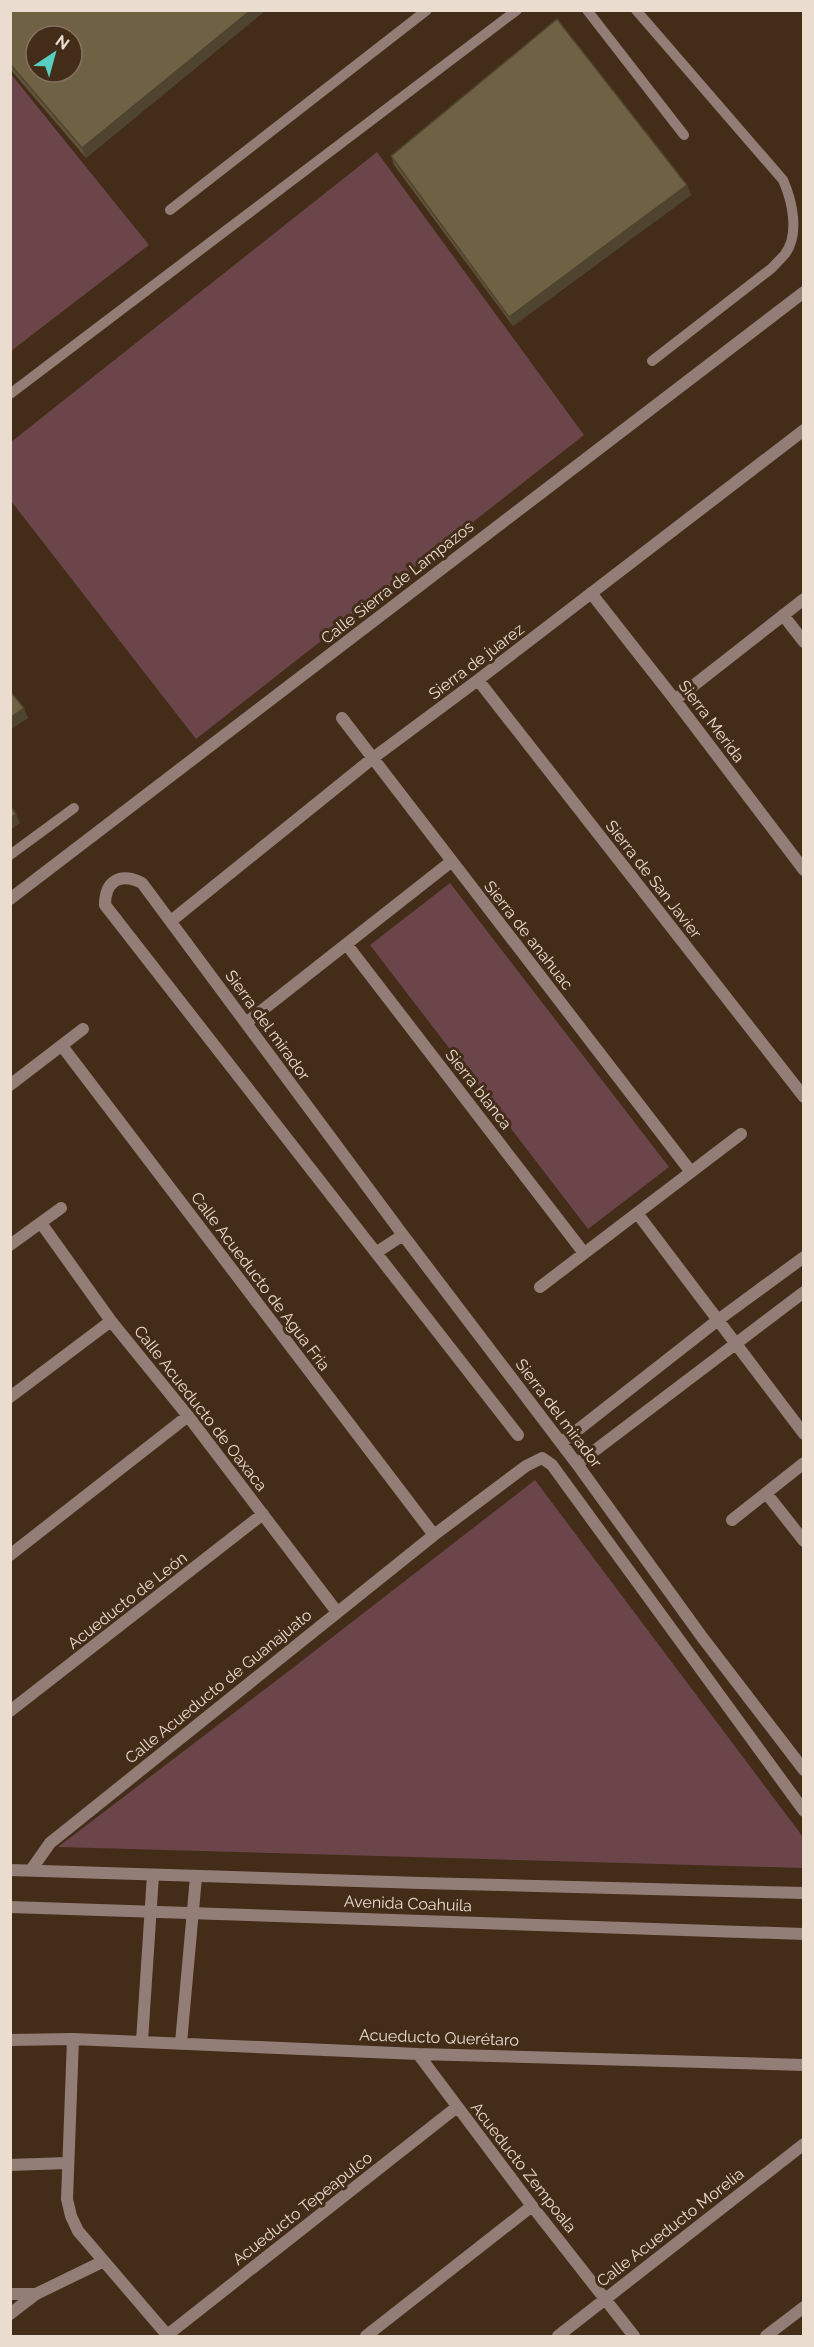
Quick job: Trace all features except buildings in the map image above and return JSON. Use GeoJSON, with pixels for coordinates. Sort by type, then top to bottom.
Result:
{"type":"FeatureCollection","features":[{"type":"Feature","properties":{"kind":"street","name":"Calle Sierra de Lampazos"},"geometry":{"type":"LineString","coordinates":[[10,899],[804,292]]}},
{"type":"Feature","properties":{"kind":"street","name":"Sierra de juarez"},"geometry":{"type":"LineString","coordinates":[[171,921],[373,758],[804,430]]}},
{"type":"Feature","properties":{"kind":"street","name":"Sierra Merida"},"geometry":{"type":"LineString","coordinates":[[591,593],[804,870]]}},
{"type":"Feature","properties":{"kind":"street"},"geometry":{"type":"LineString","coordinates":[[675,700],[804,599]]}},
{"type":"Feature","properties":{"kind":"street"},"geometry":{"type":"LineString","coordinates":[[783,615],[804,642]]}},
{"type":"Feature","properties":{"kind":"street","name":"Sierra de San Javier"},"geometry":{"type":"LineString","coordinates":[[478,680],[804,1097]]}},
{"type":"Feature","properties":{"kind":"street","name":"Sierra de anahuac"},"geometry":{"type":"LineString","coordinates":[[342,718],[691,1172]]}},
{"type":"Feature","properties":{"kind":"street"},"geometry":{"type":"LineString","coordinates":[[246,1023],[452,861]]}},
{"type":"Feature","properties":{"kind":"street","name":"Sierra del mirador"},"geometry":{"type":"LineString","coordinates":[[518,1435],[105,905],[105,893],[110,885],[120,878],[131,877],[142,883],[403,1235],[577,1464],[702,1637],[804,1770]]}},
{"type":"Feature","properties":{"kind":"street","name":"Sierra blanca"},"geometry":{"type":"LineString","coordinates":[[347,945],[584,1253]]}},
{"type":"Feature","properties":{"kind":"street"},"geometry":{"type":"LineString","coordinates":[[10,1085],[82,1029]]}},
{"type":"Feature","properties":{"kind":"street","name":"Calle Acueducto de Agua Fria"},"geometry":{"type":"LineString","coordinates":[[62,1046],[434,1535]]}},
{"type":"Feature","properties":{"kind":"street"},"geometry":{"type":"LineString","coordinates":[[540,1287],[741,1134]]}},
{"type":"Feature","properties":{"kind":"street"},"geometry":{"type":"LineString","coordinates":[[10,1245],[61,1208]]}},
{"type":"Feature","properties":{"kind":"street"},"geometry":{"type":"LineString","coordinates":[[637,1213],[804,1434]]}},
{"type":"Feature","properties":{"kind":"street","name":"Calle Acueducto de Oaxaca"},"geometry":{"type":"LineString","coordinates":[[41,1223],[111,1321],[188,1416],[337,1612]]}},
{"type":"Feature","properties":{"kind":"street"},"geometry":{"type":"LineString","coordinates":[[377,1252],[403,1235]]}},
{"type":"Feature","properties":{"kind":"street"},"geometry":{"type":"LineString","coordinates":[[561,1443],[718,1320],[804,1257]]}},
{"type":"Feature","properties":{"kind":"street"},"geometry":{"type":"LineString","coordinates":[[577,1464],[804,1292]]}},
{"type":"Feature","properties":{"kind":"street"},"geometry":{"type":"LineString","coordinates":[[10,1397],[111,1321]]}},
{"type":"Feature","properties":{"kind":"street"},"geometry":{"type":"LineString","coordinates":[[10,1555],[188,1416]]}},
{"type":"Feature","properties":{"kind":"street","name":"Calle Acueducto de Guanajuato"},"geometry":{"type":"LineString","coordinates":[[31,1870],[50,1843],[434,1535],[526,1466],[542,1458],[552,1465],[804,1811]]}},
{"type":"Feature","properties":{"kind":"street"},"geometry":{"type":"LineString","coordinates":[[732,1520],[804,1463]]}},
{"type":"Feature","properties":{"kind":"street"},"geometry":{"type":"LineString","coordinates":[[766,1493],[804,1541]]}},
{"type":"Feature","properties":{"kind":"street","name":"Acueducto de León"},"geometry":{"type":"LineString","coordinates":[[10,1711],[263,1514]]}},
{"type":"Feature","properties":{"kind":"street","name":"Avenida Coahuila"},"geometry":{"type":"LineString","coordinates":[[10,1869],[804,1893]]}},
{"type":"Feature","properties":{"kind":"street"},"geometry":{"type":"LineString","coordinates":[[142,2041],[153,1875]]}},
{"type":"Feature","properties":{"kind":"street"},"geometry":{"type":"LineString","coordinates":[[181,2043],[196,1876]]}},
{"type":"Feature","properties":{"kind":"street","name":"Avenida Coahuila"},"geometry":{"type":"LineString","coordinates":[[10,1907],[804,1934]]}},
{"type":"Feature","properties":{"kind":"street"},"geometry":{"type":"LineString","coordinates":[[73,2039],[67,2163],[67,2199],[71,2216],[78,2231],[167,2336]]}},
{"type":"Feature","properties":{"kind":"street","name":"Acueducto Querétaro"},"geometry":{"type":"LineString","coordinates":[[10,2040],[142,2041],[418,2054],[804,2065]]}},
{"type":"Feature","properties":{"kind":"street","name":"Acueducto Zempoala"},"geometry":{"type":"LineString","coordinates":[[418,2054],[634,2337]]}},
{"type":"Feature","properties":{"kind":"street","name":"Acueducto Tepeapulco"},"geometry":{"type":"LineString","coordinates":[[167,2336],[457,2107]]}},
{"type":"Feature","properties":{"kind":"street","name":"Calle Acueducto Morelia"},"geometry":{"type":"LineString","coordinates":[[558,2337],[804,2144]]}},
{"type":"Feature","properties":{"kind":"street"},"geometry":{"type":"LineString","coordinates":[[10,2165],[67,2163]]}},
{"type":"Feature","properties":{"kind":"street"},"geometry":{"type":"LineString","coordinates":[[366,2337],[532,2206]]}},
{"type":"Feature","properties":{"kind":"street"},"geometry":{"type":"LineString","coordinates":[[10,2314],[36,2294],[104,2261]]}},
{"type":"Feature","properties":{"kind":"street"},"geometry":{"type":"LineString","coordinates":[[10,2294],[36,2294]]}},
{"type":"Feature","properties":{"kind":"street"},"geometry":{"type":"LineString","coordinates":[[766,2337],[804,2307]]}},
{"type":"Feature","properties":{"kind":"lane"},"geometry":{"type":"LineString","coordinates":[[170,210],[427,10]]}},
{"type":"Feature","properties":{"kind":"lane"},"geometry":{"type":"LineString","coordinates":[[10,394],[517,10]]}},
{"type":"Feature","properties":{"kind":"lane"},"geometry":{"type":"LineString","coordinates":[[587,10],[684,135]]}},
{"type":"Feature","properties":{"kind":"lane"},"geometry":{"type":"LineString","coordinates":[[636,10],[783,180],[793,208],[792,234],[786,253],[772,268],[652,361]]}},
{"type":"Feature","properties":{"kind":"lane"},"geometry":{"type":"LineString","coordinates":[[10,855],[74,808]]}},
{"type":"Feature","properties":{"kind":"shaded area"},"geometry":{"type":"Polygon","coordinates":[[[11,74],[149,245],[10,351],[11,74]]]}},
{"type":"Feature","properties":{"kind":"shaded area"},"geometry":{"type":"Polygon","coordinates":[[[377,152],[584,435],[196,739],[11,501],[11,442],[377,152]]]}},
{"type":"Feature","properties":{"kind":"shaded area"},"geometry":{"type":"Polygon","coordinates":[[[450,883],[669,1167],[588,1229],[370,945],[450,883]]]}},
{"type":"Feature","properties":{"kind":"shaded area"},"geometry":{"type":"Polygon","coordinates":[[[535,1480],[803,1837],[803,1868],[58,1847],[294,1667],[535,1480]]]}}]}
